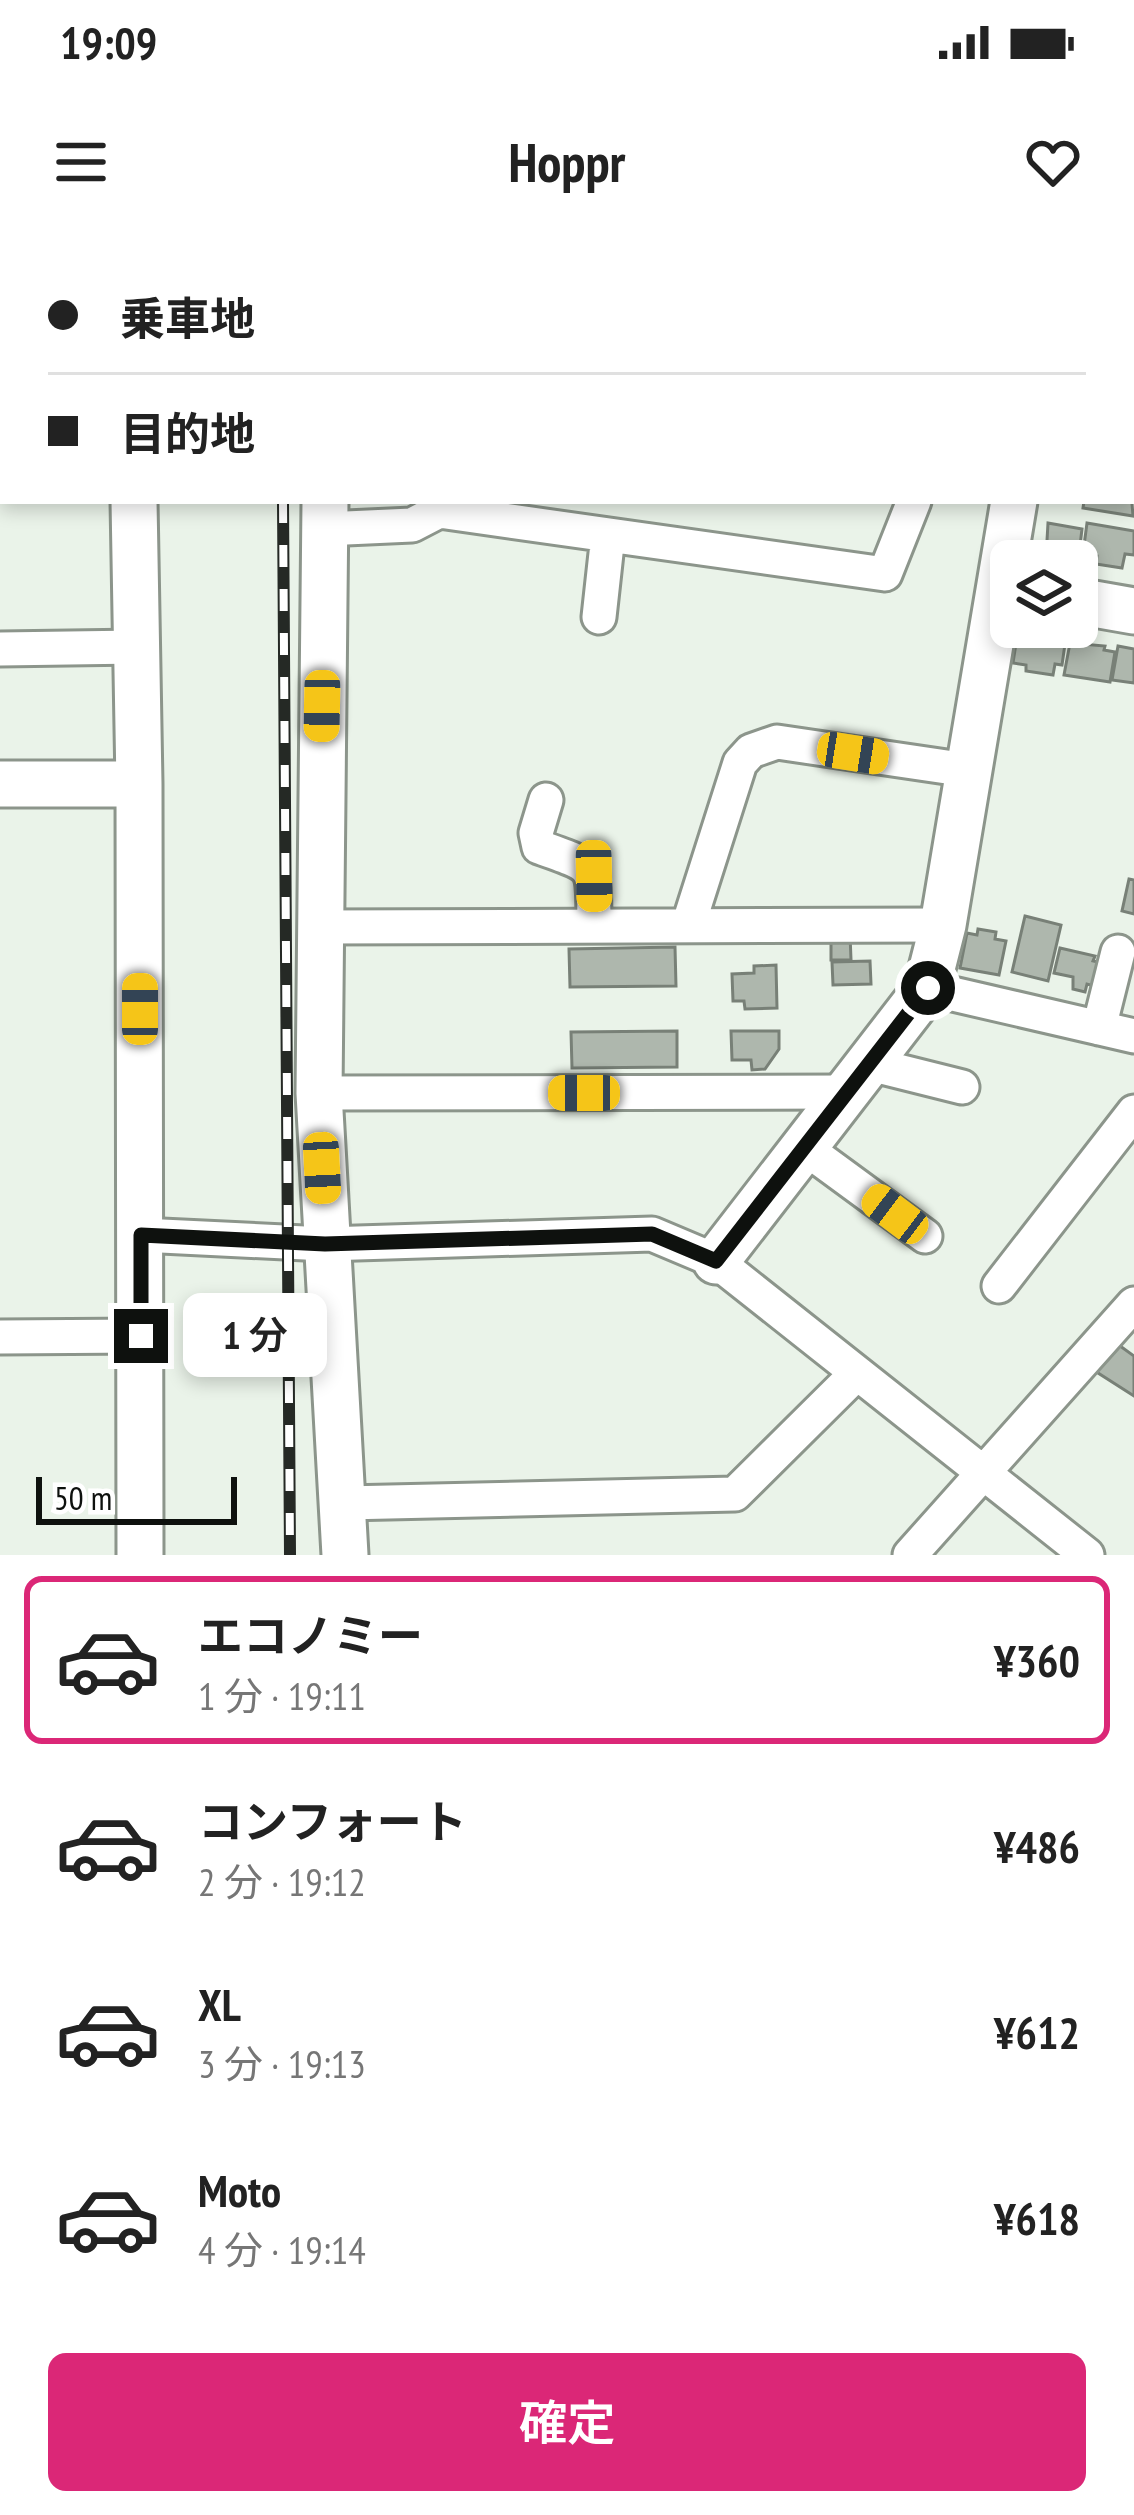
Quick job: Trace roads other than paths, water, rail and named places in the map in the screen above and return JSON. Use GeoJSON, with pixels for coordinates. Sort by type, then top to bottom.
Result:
{"type":"FeatureCollection","features":[{"type":"Feature","properties":{"kind":"street"},"geometry":{"type":"LineString","coordinates":[[134,504],[140,1555]]}},
{"type":"Feature","properties":{"kind":"street"},"geometry":{"type":"LineString","coordinates":[[345,1555],[319,1094],[324,515],[412,524],[439,511],[885,574],[913,504]]}},
{"type":"Feature","properties":{"kind":"street"},"geometry":{"type":"LineString","coordinates":[[1010,540],[1014,504]]}},
{"type":"Feature","properties":{"kind":"street"},"geometry":{"type":"LineString","coordinates":[[599,617],[608,535]]}},
{"type":"Feature","properties":{"kind":"street"},"geometry":{"type":"LineString","coordinates":[[1098,605],[1134,611]]}},
{"type":"Feature","properties":{"kind":"street"},"geometry":{"type":"LineString","coordinates":[[0,649],[138,647]]}},
{"type":"Feature","properties":{"kind":"street"},"geometry":{"type":"LineString","coordinates":[[716,1261],[928,988],[944,925],[967,770],[993,648]]}},
{"type":"Feature","properties":{"kind":"street"},"geometry":{"type":"LineString","coordinates":[[688,926],[740,763],[751,751],[777,742],[967,770]]}},
{"type":"Feature","properties":{"kind":"street"},"geometry":{"type":"LineString","coordinates":[[0,784],[139,784]]}},
{"type":"Feature","properties":{"kind":"street"},"geometry":{"type":"LineString","coordinates":[[546,800],[536,833],[539,847],[586,864],[594,876],[594,926]]}},
{"type":"Feature","properties":{"kind":"street"},"geometry":{"type":"LineString","coordinates":[[320,928],[944,925]]}},
{"type":"Feature","properties":{"kind":"street"},"geometry":{"type":"LineString","coordinates":[[1100,1028],[1118,952]]}},
{"type":"Feature","properties":{"kind":"street"},"geometry":{"type":"LineString","coordinates":[[928,988],[1134,1036]]}},
{"type":"Feature","properties":{"kind":"street"},"geometry":{"type":"LineString","coordinates":[[319,1094],[859,1078],[962,1087]]}},
{"type":"Feature","properties":{"kind":"street"},"geometry":{"type":"LineString","coordinates":[[999,1286],[1134,1112]]}},
{"type":"Feature","properties":{"kind":"street"},"geometry":{"type":"LineString","coordinates":[[805,1148],[925,1236]]}},
{"type":"Feature","properties":{"kind":"street"},"geometry":{"type":"LineString","coordinates":[[141,1235],[325,1244],[652,1234],[716,1261],[1087,1555]]}},
{"type":"Feature","properties":{"kind":"street"},"geometry":{"type":"LineString","coordinates":[[910,1555],[1134,1304]]}},
{"type":"Feature","properties":{"kind":"street"},"geometry":{"type":"LineString","coordinates":[[0,1337],[141,1336]]}},
{"type":"Feature","properties":{"kind":"street"},"geometry":{"type":"LineString","coordinates":[[345,1503],[735,1494],[857,1373]]}},
{"type":"Feature","properties":{"kind":"railway"},"geometry":{"type":"LineString","coordinates":[[283,504],[290,1555]]}}]}
